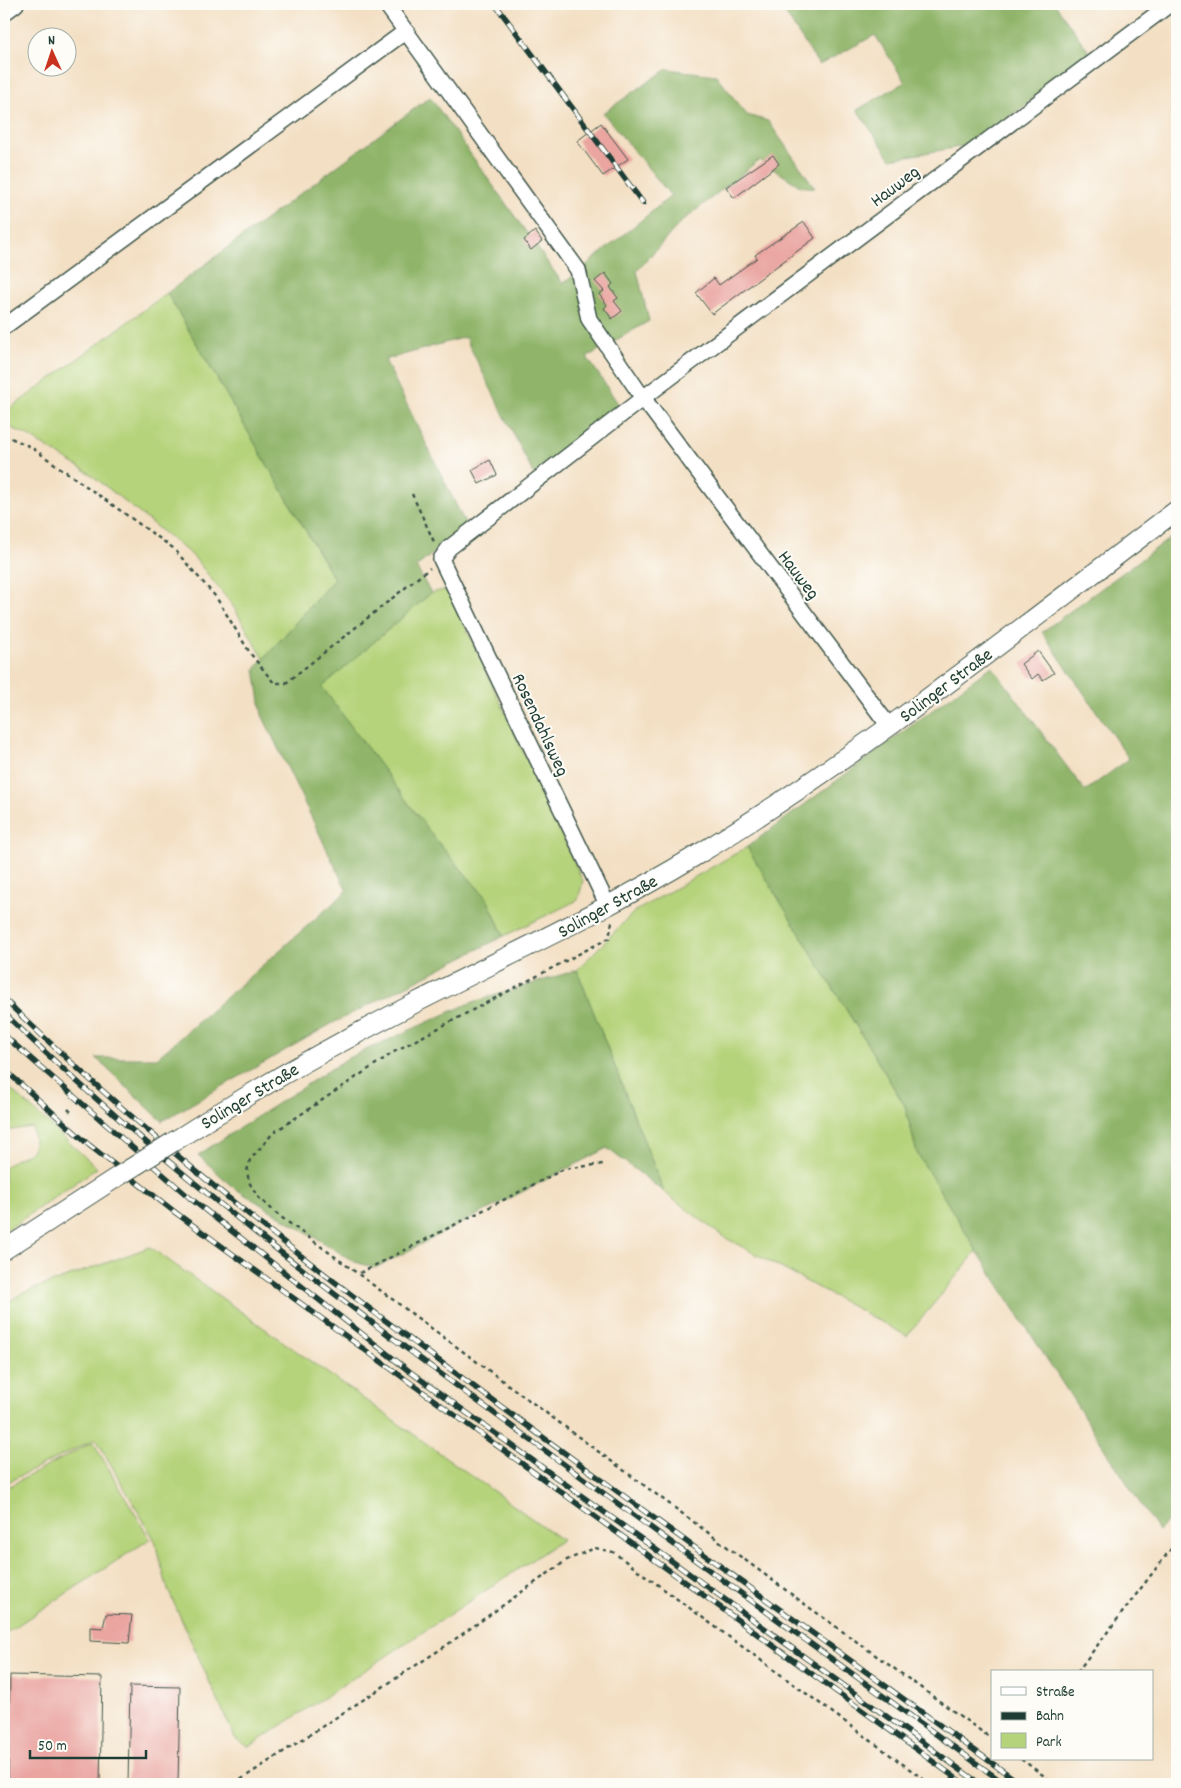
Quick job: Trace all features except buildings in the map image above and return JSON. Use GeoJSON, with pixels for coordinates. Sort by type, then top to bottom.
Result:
{"type":"FeatureCollection","features":[{"type":"Feature","properties":{"kind":"main road","name":"Solinger Straße"},"geometry":{"type":"LineString","coordinates":[[4,1250],[250,1092],[418,1001],[514,955],[608,906],[695,857],[781,803],[889,726],[1177,510]]}},
{"type":"Feature","properties":{"kind":"street"},"geometry":{"type":"LineString","coordinates":[[4,13],[16,4]]}},
{"type":"Feature","properties":{"kind":"street"},"geometry":{"type":"LineString","coordinates":[[4,327],[406,31],[386,4]]}},
{"type":"Feature","properties":{"kind":"street","name":"Hauweg"},"geometry":{"type":"LineString","coordinates":[[441,559],[449,548],[643,398],[1170,4]]}},
{"type":"Feature","properties":{"kind":"street","name":"Hauweg"},"geometry":{"type":"LineString","coordinates":[[406,31],[578,270],[589,319],[643,398],[889,726]]}},
{"type":"Feature","properties":{"kind":"street","name":"Rosendahlsweg"},"geometry":{"type":"LineString","coordinates":[[441,559],[608,906]]}},
{"type":"Feature","properties":{"kind":"path"},"geometry":{"type":"LineString","coordinates":[[4,435],[32,448],[173,548],[216,597],[250,653],[274,683],[286,683],[441,559],[412,494]]}},
{"type":"Feature","properties":{"kind":"path"},"geometry":{"type":"LineString","coordinates":[[608,906],[612,921],[609,938],[397,1050],[273,1133],[250,1160],[247,1171],[249,1182],[258,1197],[277,1214],[360,1273],[810,1608],[991,1737]]}},
{"type":"Feature","properties":{"kind":"path"},"geometry":{"type":"LineString","coordinates":[[68,1109],[72,1113]]}},
{"type":"Feature","properties":{"kind":"path"},"geometry":{"type":"LineString","coordinates":[[360,1273],[564,1169],[602,1164]]}},
{"type":"Feature","properties":{"kind":"path"},"geometry":{"type":"LineString","coordinates":[[1079,1670],[1177,1541]]}},
{"type":"Feature","properties":{"kind":"path"},"geometry":{"type":"LineString","coordinates":[[234,1784],[444,1647],[567,1560],[595,1548],[613,1552],[930,1784]]}},
{"type":"Feature","properties":{"kind":"path"},"geometry":{"type":"LineString","coordinates":[[1022,1760],[1055,1784]]}},
{"type":"Feature","properties":{"kind":"green space"},"geometry":{"type":"Polygon","coordinates":[[[779,4],[1055,4],[1092,56],[970,145],[891,159],[857,110],[905,82],[875,35],[819,65],[779,4]]]}},
{"type":"Feature","properties":{"kind":"green space"},"geometry":{"type":"Polygon","coordinates":[[[667,69],[716,75],[747,115],[768,121],[815,188],[800,186],[759,160],[680,223],[637,271],[649,321],[587,357],[621,408],[534,475],[465,337],[385,360],[467,527],[416,567],[431,593],[322,687],[435,839],[487,899],[504,936],[331,1024],[162,1121],[96,1058],[157,1058],[347,891],[262,715],[255,669],[334,579],[167,293],[430,97],[563,284],[671,196],[603,113],[667,69]]]}},
{"type":"Feature","properties":{"kind":"green space"},"geometry":{"type":"Polygon","coordinates":[[[167,293],[334,579],[264,659],[233,606],[193,556],[89,473],[23,433],[4,425],[4,413],[167,293]]]}},
{"type":"Feature","properties":{"kind":"green space"},"geometry":{"type":"Polygon","coordinates":[[[1177,533],[1177,1512],[1158,1531],[977,1251],[917,1153],[905,1106],[747,847],[992,666],[1085,791],[1129,759],[1042,632],[1177,533]]]}},
{"type":"Feature","properties":{"kind":"green space"},"geometry":{"type":"Polygon","coordinates":[[[448,589],[583,881],[578,900],[504,936],[487,899],[435,839],[321,687],[431,593],[448,589]]]}},
{"type":"Feature","properties":{"kind":"green space"},"geometry":{"type":"Polygon","coordinates":[[[747,847],[905,1106],[917,1153],[977,1251],[907,1336],[722,1236],[664,1192],[577,970],[634,912],[747,847]]]}},
{"type":"Feature","properties":{"kind":"green space"},"geometry":{"type":"Polygon","coordinates":[[[577,970],[664,1192],[607,1148],[375,1268],[355,1262],[234,1188],[198,1155],[348,1058],[470,1003],[577,970]]]}},
{"type":"Feature","properties":{"kind":"green space"},"geometry":{"type":"Polygon","coordinates":[[[4,1083],[97,1168],[4,1232],[4,1168],[11,1162],[28,1154],[33,1146],[34,1138],[32,1127],[4,1131],[4,1083]]]}},
{"type":"Feature","properties":{"kind":"green space"},"geometry":{"type":"Polygon","coordinates":[[[150,1247],[562,1540],[249,1747],[235,1738],[168,1590],[154,1539],[96,1439],[4,1484],[4,1304],[23,1293],[150,1247]]]}},
{"type":"Feature","properties":{"kind":"green space"},"geometry":{"type":"Polygon","coordinates":[[[93,1442],[150,1539],[4,1634],[4,1489],[93,1442]]]}},
{"type":"Feature","properties":{"kind":"railway"},"geometry":{"type":"LineString","coordinates":[[495,4],[643,203]]}},
{"type":"Feature","properties":{"kind":"railway"},"geometry":{"type":"LineString","coordinates":[[4,999],[135,1119],[272,1233],[412,1341],[1021,1784]]}},
{"type":"Feature","properties":{"kind":"railway"},"geometry":{"type":"LineString","coordinates":[[4,1013],[127,1126],[190,1179],[387,1334],[1005,1784]]}},
{"type":"Feature","properties":{"kind":"railway"},"geometry":{"type":"LineString","coordinates":[[4,1035],[190,1198],[409,1371],[980,1784]]}},
{"type":"Feature","properties":{"kind":"railway"},"geometry":{"type":"LineString","coordinates":[[4,1069],[89,1145],[176,1213],[964,1784]]}}]}
